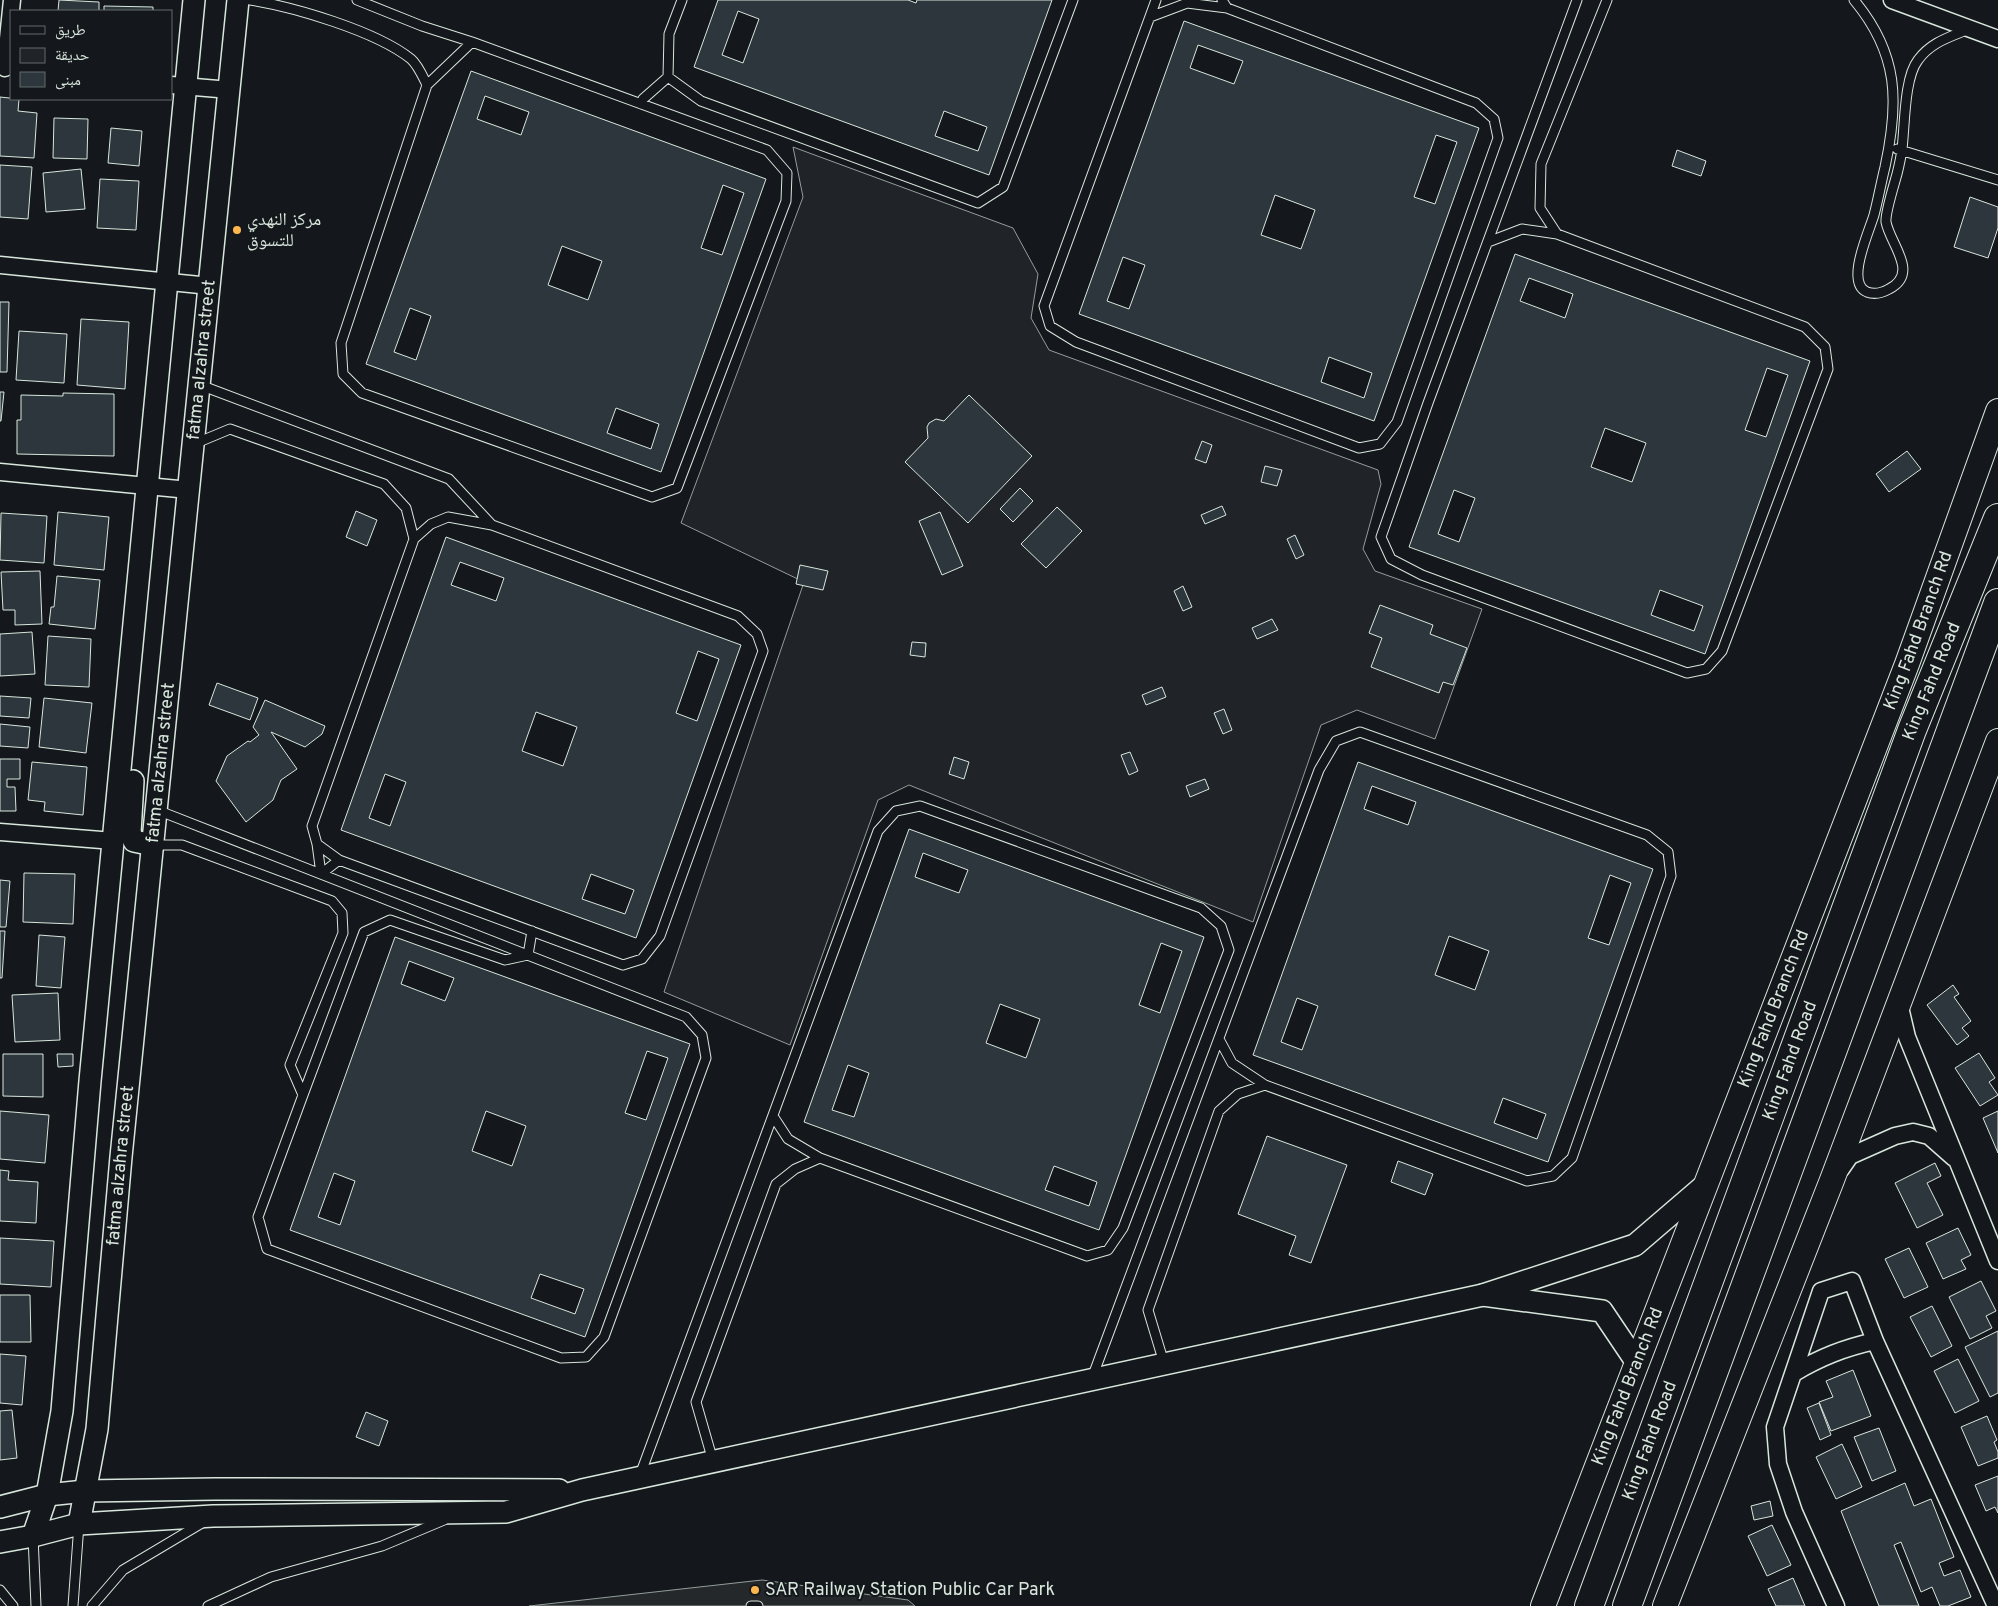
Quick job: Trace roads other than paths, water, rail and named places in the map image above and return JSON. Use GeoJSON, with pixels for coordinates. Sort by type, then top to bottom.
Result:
{"type":"FeatureCollection","features":[{"type":"Feature","properties":{"kind":"highway","name":"King Fahd Road"},"geometry":{"type":"LineString","coordinates":[[1589,1606],[1912,730],[1998,518]]}},
{"type":"Feature","properties":{"kind":"highway","name":"King Fahd Road"},"geometry":{"type":"LineString","coordinates":[[1627,1606],[1998,604]]}},
{"type":"Feature","properties":{"kind":"main road","name":"King Fahd Branch Rd"},"geometry":{"type":"LineString","coordinates":[[1543,1606],[1907,664],[1998,411]]}},
{"type":"Feature","properties":{"kind":"main road"},"geometry":{"type":"LineString","coordinates":[[1665,1604],[1832,1180],[1998,741]]}},
{"type":"Feature","properties":{"kind":"street"},"geometry":{"type":"LineString","coordinates":[[33,1536],[47,1495],[62,1410],[90,1082],[167,281],[178,86],[194,0]]}},
{"type":"Feature","properties":{"kind":"street","name":"fatma alzahra street"},"geometry":{"type":"LineString","coordinates":[[79,1524],[97,1429],[121,1157],[238,0]]}},
{"type":"Feature","properties":{"kind":"street"},"geometry":{"type":"LineString","coordinates":[[1892,0],[1998,39]]}},
{"type":"Feature","properties":{"kind":"street"},"geometry":{"type":"LineString","coordinates":[[5,68],[10,19]]}},
{"type":"Feature","properties":{"kind":"street"},"geometry":{"type":"LineString","coordinates":[[178,86],[230,90]]}},
{"type":"Feature","properties":{"kind":"street"},"geometry":{"type":"LineString","coordinates":[[0,265],[210,286]]}},
{"type":"Feature","properties":{"kind":"street"},"geometry":{"type":"LineString","coordinates":[[0,472],[189,490]]}},
{"type":"Feature","properties":{"kind":"street"},"geometry":{"type":"LineString","coordinates":[[126,706],[133,779],[130,833],[134,842],[153,845]]}},
{"type":"Feature","properties":{"kind":"street"},"geometry":{"type":"LineString","coordinates":[[0,832],[114,841]]}},
{"type":"Feature","properties":{"kind":"street"},"geometry":{"type":"LineString","coordinates":[[1899,1003],[1907,1038],[1998,1260]]}},
{"type":"Feature","properties":{"kind":"street"},"geometry":{"type":"LineString","coordinates":[[1832,1180],[1850,1156],[1896,1136],[1913,1132],[1929,1136],[1957,1161]]}},
{"type":"Feature","properties":{"kind":"street"},"geometry":{"type":"LineString","coordinates":[[0,1542],[79,1524],[213,1516],[506,1512],[582,1490],[1483,1295],[1635,1245],[1706,1184]]}},
{"type":"Feature","properties":{"kind":"street"},"geometry":{"type":"LineString","coordinates":[[1836,1606],[1794,1512],[1778,1464],[1775,1427],[1821,1291],[1852,1281],[1875,1341],[1996,1606]]}},
{"type":"Feature","properties":{"kind":"street"},"geometry":{"type":"LineString","coordinates":[[1483,1295],[1602,1312],[1637,1363]]}},
{"type":"Feature","properties":{"kind":"street"},"geometry":{"type":"LineString","coordinates":[[1794,1373],[1822,1357],[1846,1348],[1875,1341]]}},
{"type":"Feature","properties":{"kind":"street"},"geometry":{"type":"LineString","coordinates":[[0,1507],[47,1495],[85,1491],[215,1489],[582,1490]]}},
{"type":"Feature","properties":{"kind":"lane"},"geometry":{"type":"LineString","coordinates":[[250,0],[274,2],[379,40],[413,60],[428,85]]}},
{"type":"Feature","properties":{"kind":"lane"},"geometry":{"type":"LineString","coordinates":[[357,0],[422,26],[472,42],[766,150],[788,173],[786,201],[677,488],[652,497],[362,393],[343,374],[341,342],[428,85],[472,42]]}},
{"type":"Feature","properties":{"kind":"lane"},"geometry":{"type":"LineString","coordinates":[[641,104],[643,99],[668,77],[669,34],[682,0]]}},
{"type":"Feature","properties":{"kind":"lane"},"geometry":{"type":"LineString","coordinates":[[668,77],[701,100],[978,203],[1003,187],[1073,0]]}},
{"type":"Feature","properties":{"kind":"lane"},"geometry":{"type":"LineString","coordinates":[[1150,17],[1187,3],[1224,4],[1476,103],[1494,119],[1498,138],[1397,422],[1380,444],[1359,448],[1076,342],[1050,326],[1044,306],[1156,0]]}},
{"type":"Feature","properties":{"kind":"lane"},"geometry":{"type":"LineString","coordinates":[[1488,242],[1522,229],[1556,234],[1805,327],[1825,348],[1828,368],[1722,651],[1706,669],[1687,673],[1422,575],[1391,559],[1381,537],[1488,242],[1577,0]]}},
{"type":"Feature","properties":{"kind":"lane"},"geometry":{"type":"LineString","coordinates":[[1556,234],[1540,208],[1541,164],[1607,0]]}},
{"type":"Feature","properties":{"kind":"lane"},"geometry":{"type":"LineString","coordinates":[[1854,0],[1863,10],[1890,63],[1894,107],[1889,146],[1873,219],[1858,265],[1857,278],[1860,287],[1874,294],[1891,289],[1897,284],[1903,272],[1901,260],[1886,221],[1902,150],[1906,102],[1917,61],[1928,48],[1971,28]]}},
{"type":"Feature","properties":{"kind":"lane"},"geometry":{"type":"LineString","coordinates":[[1889,146],[1998,180]]}},
{"type":"Feature","properties":{"kind":"lane"},"geometry":{"type":"LineString","coordinates":[[1873,219],[1886,221]]}},
{"type":"Feature","properties":{"kind":"lane"},"geometry":{"type":"LineString","coordinates":[[200,385],[449,479],[492,525]]}},
{"type":"Feature","properties":{"kind":"lane"},"geometry":{"type":"LineString","coordinates":[[194,444],[230,428],[384,484],[406,508],[414,539]]}},
{"type":"Feature","properties":{"kind":"lane"},"geometry":{"type":"LineString","coordinates":[[317,844],[339,860],[623,965],[642,959],[660,936],[763,651],[757,634],[738,616],[492,525],[448,517],[431,524],[414,539],[312,826],[317,844],[321,874],[339,860]]}},
{"type":"Feature","properties":{"kind":"lane"},"geometry":{"type":"LineString","coordinates":[[1091,1379],[1319,770],[1336,741],[1360,732],[1647,835],[1668,852],[1671,876],[1572,1158],[1553,1176],[1527,1180],[1265,1085],[1232,1063],[1219,1039]]}},
{"type":"Feature","properties":{"kind":"lane"},"geometry":{"type":"LineString","coordinates":[[639,1478],[878,831],[896,811],[920,806],[1201,908],[1221,926],[1229,950],[1123,1228],[1108,1250],[1088,1256],[820,1158],[788,1139],[773,1116]]}},
{"type":"Feature","properties":{"kind":"lane"},"geometry":{"type":"LineString","coordinates":[[157,810],[528,955],[686,1017],[702,1034],[706,1058],[604,1337],[586,1357],[561,1358],[267,1249],[258,1217],[364,932],[390,920],[505,960],[528,955]]}},
{"type":"Feature","properties":{"kind":"lane"},"geometry":{"type":"LineString","coordinates":[[153,845],[182,845],[332,901],[342,913],[343,933],[290,1065],[303,1095]]}},
{"type":"Feature","properties":{"kind":"lane"},"geometry":{"type":"LineString","coordinates":[[528,955],[532,931]]}},
{"type":"Feature","properties":{"kind":"lane"},"geometry":{"type":"LineString","coordinates":[[1164,1364],[1148,1310],[1212,1130],[1219,1112],[1238,1094],[1265,1085]]}},
{"type":"Feature","properties":{"kind":"lane"},"geometry":{"type":"LineString","coordinates":[[713,1461],[696,1402],[776,1184],[795,1169],[820,1158]]}},
{"type":"Feature","properties":{"kind":"lane"},"geometry":{"type":"LineString","coordinates":[[208,1606],[271,1577],[382,1546],[462,1512]]}},
{"type":"Feature","properties":{"kind":"lane"},"geometry":{"type":"LineString","coordinates":[[92,1606],[123,1570],[213,1516]]}},
{"type":"Feature","properties":{"kind":"lane"},"geometry":{"type":"LineString","coordinates":[[73,1606],[79,1524]]}},
{"type":"Feature","properties":{"kind":"lane"},"geometry":{"type":"LineString","coordinates":[[33,1536],[36,1606]]}},
{"type":"Feature","properties":{"kind":"lane"},"geometry":{"type":"LineString","coordinates":[[0,1590],[13,1606]]}},
{"type":"Feature","properties":{"kind":"place","name":"مركز النهدي للتسوق"},"geometry":{"type":"Point","coordinates":[237,230]}},
{"type":"Feature","properties":{"kind":"place","name":"SAR Railway Station Public Car Park"},"geometry":{"type":"Point","coordinates":[755,1590]}}]}
